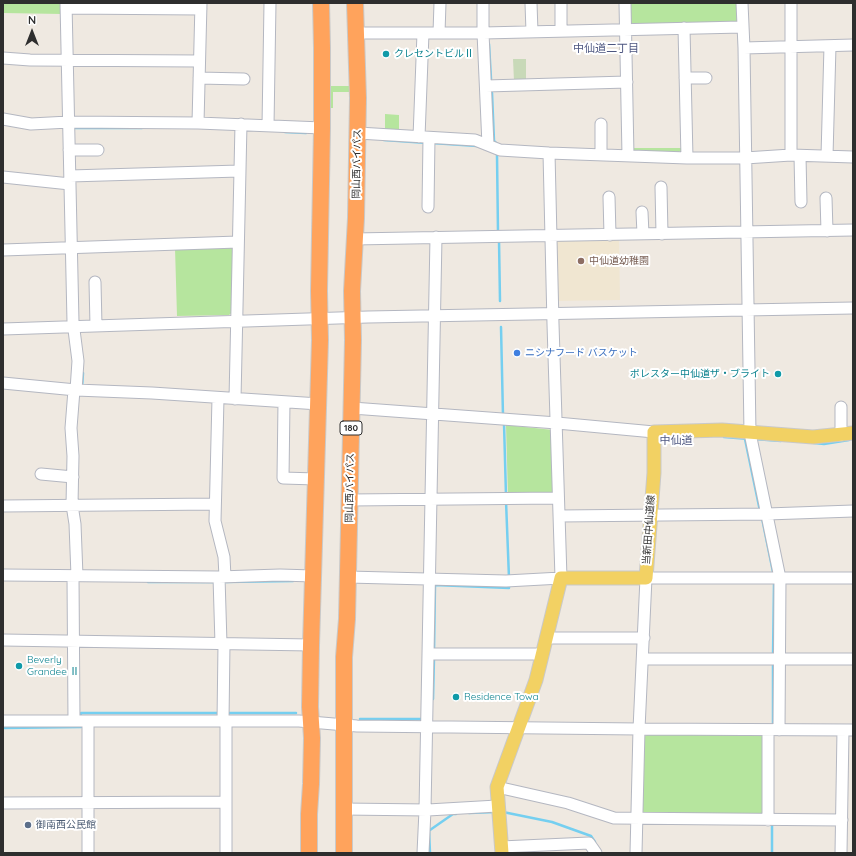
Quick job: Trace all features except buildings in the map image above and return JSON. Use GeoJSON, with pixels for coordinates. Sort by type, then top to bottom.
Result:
{"type":"FeatureCollection","features":[{"type":"Feature","properties":{"kind":"highway"},"geometry":{"type":"LineString","coordinates":[[309,853],[312,746],[311,645],[314,508],[319,404],[322,128],[321,3]]}},
{"type":"Feature","properties":{"kind":"highway","name":"岡山西バイパス"},"geometry":{"type":"LineString","coordinates":[[344,853],[344,657],[347,618],[354,239],[358,133],[357,33],[355,3]]}},
{"type":"Feature","properties":{"kind":"main road"},"geometry":{"type":"LineString","coordinates":[[654,436],[722,430],[750,437],[813,437],[847,434]]}},
{"type":"Feature","properties":{"kind":"main road","name":"当新田中仙道線"},"geometry":{"type":"LineString","coordinates":[[561,578],[646,578],[654,473],[654,436]]}},
{"type":"Feature","properties":{"kind":"main road"},"geometry":{"type":"LineString","coordinates":[[504,849],[498,810],[497,787],[536,680],[561,578]]}},
{"type":"Feature","properties":{"kind":"street"},"geometry":{"type":"LineString","coordinates":[[268,126],[270,3]]}},
{"type":"Feature","properties":{"kind":"street"},"geometry":{"type":"LineString","coordinates":[[440,3],[440,33]]}},
{"type":"Feature","properties":{"kind":"street"},"geometry":{"type":"LineString","coordinates":[[483,3],[486,86],[493,148]]}},
{"type":"Feature","properties":{"kind":"street"},"geometry":{"type":"LineString","coordinates":[[532,3],[532,32]]}},
{"type":"Feature","properties":{"kind":"street"},"geometry":{"type":"LineString","coordinates":[[561,3],[561,31]]}},
{"type":"Feature","properties":{"kind":"street"},"geometry":{"type":"LineString","coordinates":[[625,3],[628,156]]}},
{"type":"Feature","properties":{"kind":"street"},"geometry":{"type":"LineString","coordinates":[[742,3],[750,437],[762,514],[780,578],[775,660],[771,820]]}},
{"type":"Feature","properties":{"kind":"street"},"geometry":{"type":"LineString","coordinates":[[791,3],[790,47],[796,155],[802,202]]}},
{"type":"Feature","properties":{"kind":"street"},"geometry":{"type":"LineString","coordinates":[[74,721],[73,641],[75,524],[72,506],[73,456],[71,428],[77,391],[78,361],[73,327],[75,248],[72,150],[69,122],[66,5],[201,6],[198,123]]}},
{"type":"Feature","properties":{"kind":"street"},"geometry":{"type":"LineString","coordinates":[[357,33],[483,33],[742,27]]}},
{"type":"Feature","properties":{"kind":"street"},"geometry":{"type":"LineString","coordinates":[[684,28],[687,158]]}},
{"type":"Feature","properties":{"kind":"street"},"geometry":{"type":"LineString","coordinates":[[423,33],[428,206]]}},
{"type":"Feature","properties":{"kind":"street"},"geometry":{"type":"LineString","coordinates":[[744,48],[853,45]]}},
{"type":"Feature","properties":{"kind":"street"},"geometry":{"type":"LineString","coordinates":[[827,156],[830,46]]}},
{"type":"Feature","properties":{"kind":"street"},"geometry":{"type":"LineString","coordinates":[[3,58],[200,61]]}},
{"type":"Feature","properties":{"kind":"street"},"geometry":{"type":"LineString","coordinates":[[199,78],[244,79]]}},
{"type":"Feature","properties":{"kind":"street"},"geometry":{"type":"LineString","coordinates":[[685,78],[706,78]]}},
{"type":"Feature","properties":{"kind":"street"},"geometry":{"type":"LineString","coordinates":[[486,86],[627,82]]}},
{"type":"Feature","properties":{"kind":"street"},"geometry":{"type":"LineString","coordinates":[[3,119],[31,124],[69,122],[198,123],[240,128],[268,126],[322,128]]}},
{"type":"Feature","properties":{"kind":"street"},"geometry":{"type":"LineString","coordinates":[[601,124],[601,152]]}},
{"type":"Feature","properties":{"kind":"street"},"geometry":{"type":"LineString","coordinates":[[235,399],[240,128]]}},
{"type":"Feature","properties":{"kind":"street"},"geometry":{"type":"LineString","coordinates":[[358,133],[427,140],[476,140],[493,148],[549,153],[601,152],[628,156],[687,158],[745,158],[796,155],[853,157]]}},
{"type":"Feature","properties":{"kind":"street"},"geometry":{"type":"LineString","coordinates":[[72,150],[98,150]]}},
{"type":"Feature","properties":{"kind":"street"},"geometry":{"type":"LineString","coordinates":[[348,577],[430,583],[561,578],[549,153]]}},
{"type":"Feature","properties":{"kind":"street"},"geometry":{"type":"LineString","coordinates":[[3,177],[72,178],[239,171]]}},
{"type":"Feature","properties":{"kind":"street"},"geometry":{"type":"LineString","coordinates":[[661,187],[662,234]]}},
{"type":"Feature","properties":{"kind":"street"},"geometry":{"type":"LineString","coordinates":[[609,197],[610,235]]}},
{"type":"Feature","properties":{"kind":"street"},"geometry":{"type":"LineString","coordinates":[[826,198],[827,231]]}},
{"type":"Feature","properties":{"kind":"street"},"geometry":{"type":"LineString","coordinates":[[642,212],[643,234]]}},
{"type":"Feature","properties":{"kind":"street"},"geometry":{"type":"LineString","coordinates":[[354,239],[853,230]]}},
{"type":"Feature","properties":{"kind":"street"},"geometry":{"type":"LineString","coordinates":[[423,853],[429,809],[429,724],[432,654],[430,583],[432,416],[436,237]]}},
{"type":"Feature","properties":{"kind":"street"},"geometry":{"type":"LineString","coordinates":[[3,250],[238,242]]}},
{"type":"Feature","properties":{"kind":"street"},"geometry":{"type":"LineString","coordinates":[[95,282],[96,326]]}},
{"type":"Feature","properties":{"kind":"street"},"geometry":{"type":"LineString","coordinates":[[3,330],[353,317],[853,308]]}},
{"type":"Feature","properties":{"kind":"street"},"geometry":{"type":"LineString","coordinates":[[3,383],[77,391],[218,400],[235,399],[284,405],[319,404]]}},
{"type":"Feature","properties":{"kind":"street"},"geometry":{"type":"LineString","coordinates":[[218,400],[215,521],[224,557],[220,580],[226,853]]}},
{"type":"Feature","properties":{"kind":"street"},"geometry":{"type":"LineString","coordinates":[[284,405],[282,478],[316,479]]}},
{"type":"Feature","properties":{"kind":"street"},"geometry":{"type":"LineString","coordinates":[[841,407],[847,434]]}},
{"type":"Feature","properties":{"kind":"street"},"geometry":{"type":"LineString","coordinates":[[352,408],[432,416],[503,419],[654,436]]}},
{"type":"Feature","properties":{"kind":"street"},"geometry":{"type":"LineString","coordinates":[[42,474],[72,477]]}},
{"type":"Feature","properties":{"kind":"street"},"geometry":{"type":"LineString","coordinates":[[350,500],[506,500],[558,498]]}},
{"type":"Feature","properties":{"kind":"street"},"geometry":{"type":"LineString","coordinates":[[3,506],[215,504]]}},
{"type":"Feature","properties":{"kind":"street"},"geometry":{"type":"LineString","coordinates":[[559,516],[762,514],[853,511]]}},
{"type":"Feature","properties":{"kind":"street"},"geometry":{"type":"LineString","coordinates":[[3,575],[74,578],[220,580],[280,575],[313,576]]}},
{"type":"Feature","properties":{"kind":"street"},"geometry":{"type":"LineString","coordinates":[[636,853],[639,729],[646,578],[853,578]]}},
{"type":"Feature","properties":{"kind":"street"},"geometry":{"type":"LineString","coordinates":[[546,638],[644,638]]}},
{"type":"Feature","properties":{"kind":"street"},"geometry":{"type":"LineString","coordinates":[[3,640],[311,645]]}},
{"type":"Feature","properties":{"kind":"street"},"geometry":{"type":"LineString","coordinates":[[432,654],[542,654]]}},
{"type":"Feature","properties":{"kind":"street"},"geometry":{"type":"LineString","coordinates":[[643,659],[853,659]]}},
{"type":"Feature","properties":{"kind":"street"},"geometry":{"type":"LineString","coordinates":[[3,721],[88,721],[224,717],[344,725],[429,724],[519,728],[848,730],[841,853]]}},
{"type":"Feature","properties":{"kind":"street"},"geometry":{"type":"LineString","coordinates":[[88,721],[88,853]]}},
{"type":"Feature","properties":{"kind":"street"},"geometry":{"type":"LineString","coordinates":[[497,787],[568,804],[614,818],[842,820]]}},
{"type":"Feature","properties":{"kind":"street"},"geometry":{"type":"LineString","coordinates":[[3,803],[226,802]]}},
{"type":"Feature","properties":{"kind":"street"},"geometry":{"type":"LineString","coordinates":[[343,809],[498,810]]}},
{"type":"Feature","properties":{"kind":"street"},"geometry":{"type":"LineString","coordinates":[[504,849],[589,843],[596,853]]}},
{"type":"Feature","properties":{"kind":"shaded area"},"geometry":{"type":"Polygon","coordinates":[[[619,238],[620,300],[556,301],[556,242],[560,239],[619,238]]]}},
{"type":"Feature","properties":{"kind":"green space"},"geometry":{"type":"Polygon","coordinates":[[[3,3],[62,3],[62,14],[3,13],[3,3]]]}},
{"type":"Feature","properties":{"kind":"green space"},"geometry":{"type":"Polygon","coordinates":[[[630,3],[738,3],[739,20],[735,23],[632,25],[630,22],[630,3]]]}},
{"type":"Feature","properties":{"kind":"green space"},"geometry":{"type":"Polygon","coordinates":[[[513,59],[526,59],[526,81],[514,81],[513,59]]]}},
{"type":"Feature","properties":{"kind":"green space"},"geometry":{"type":"Polygon","coordinates":[[[330,86],[350,86],[350,92],[333,92],[333,108],[329,108],[330,86]]]}},
{"type":"Feature","properties":{"kind":"green space"},"geometry":{"type":"Polygon","coordinates":[[[385,114],[399,115],[399,130],[385,130],[385,114]]]}},
{"type":"Feature","properties":{"kind":"green space"},"geometry":{"type":"Polygon","coordinates":[[[633,148],[682,148],[682,150],[679,152],[633,151],[633,148]]]}},
{"type":"Feature","properties":{"kind":"green space"},"geometry":{"type":"Polygon","coordinates":[[[231,246],[235,249],[234,311],[229,315],[177,316],[175,248],[231,246]]]}},
{"type":"Feature","properties":{"kind":"green space"},"geometry":{"type":"Polygon","coordinates":[[[506,425],[553,430],[555,491],[551,495],[508,496],[506,425]]]}},
{"type":"Feature","properties":{"kind":"green space"},"geometry":{"type":"Polygon","coordinates":[[[648,734],[763,735],[763,816],[643,815],[640,812],[643,738],[648,734]]]}},
{"type":"Feature","properties":{"kind":"waterway"},"geometry":{"type":"LineString","coordinates":[[489,44],[491,79]]}},
{"type":"Feature","properties":{"kind":"waterway"},"geometry":{"type":"LineString","coordinates":[[492,93],[494,141],[496,143]]}},
{"type":"Feature","properties":{"kind":"waterway"},"geometry":{"type":"LineString","coordinates":[[75,128],[142,128]]}},
{"type":"Feature","properties":{"kind":"waterway"},"geometry":{"type":"LineString","coordinates":[[285,132],[306,133]]}},
{"type":"Feature","properties":{"kind":"waterway"},"geometry":{"type":"LineString","coordinates":[[384,140],[427,143]]}},
{"type":"Feature","properties":{"kind":"waterway"},"geometry":{"type":"LineString","coordinates":[[432,143],[477,146]]}},
{"type":"Feature","properties":{"kind":"waterway"},"geometry":{"type":"LineString","coordinates":[[496,152],[498,233]]}},
{"type":"Feature","properties":{"kind":"waterway"},"geometry":{"type":"LineString","coordinates":[[499,240],[500,301]]}},
{"type":"Feature","properties":{"kind":"waterway"},"geometry":{"type":"LineString","coordinates":[[501,327],[503,416]]}},
{"type":"Feature","properties":{"kind":"waterway"},"geometry":{"type":"LineString","coordinates":[[82,388],[83,373]]}},
{"type":"Feature","properties":{"kind":"waterway"},"geometry":{"type":"LineString","coordinates":[[504,423],[506,496]]}},
{"type":"Feature","properties":{"kind":"waterway"},"geometry":{"type":"LineString","coordinates":[[724,437],[749,439]]}},
{"type":"Feature","properties":{"kind":"waterway"},"geometry":{"type":"LineString","coordinates":[[745,439],[760,511]]}},
{"type":"Feature","properties":{"kind":"waterway"},"geometry":{"type":"LineString","coordinates":[[754,439],[781,441]]}},
{"type":"Feature","properties":{"kind":"waterway"},"geometry":{"type":"LineString","coordinates":[[814,443],[824,444],[849,440]]}},
{"type":"Feature","properties":{"kind":"waterway"},"geometry":{"type":"LineString","coordinates":[[506,501],[509,578]]}},
{"type":"Feature","properties":{"kind":"waterway"},"geometry":{"type":"LineString","coordinates":[[762,518],[773,572]]}},
{"type":"Feature","properties":{"kind":"waterway"},"geometry":{"type":"LineString","coordinates":[[224,582],[293,581]]}},
{"type":"Feature","properties":{"kind":"waterway"},"geometry":{"type":"LineString","coordinates":[[148,582],[215,582]]}},
{"type":"Feature","properties":{"kind":"waterway"},"geometry":{"type":"LineString","coordinates":[[773,656],[774,584]]}},
{"type":"Feature","properties":{"kind":"waterway"},"geometry":{"type":"LineString","coordinates":[[434,651],[435,585],[509,588],[509,585]]}},
{"type":"Feature","properties":{"kind":"waterway"},"geometry":{"type":"LineString","coordinates":[[433,699],[434,658]]}},
{"type":"Feature","properties":{"kind":"waterway"},"geometry":{"type":"LineString","coordinates":[[773,663],[773,728]]}},
{"type":"Feature","properties":{"kind":"waterway"},"geometry":{"type":"LineString","coordinates":[[81,714],[221,713]]}},
{"type":"Feature","properties":{"kind":"waterway"},"geometry":{"type":"LineString","coordinates":[[226,713],[296,713]]}},
{"type":"Feature","properties":{"kind":"waterway"},"geometry":{"type":"LineString","coordinates":[[360,719],[424,719]]}},
{"type":"Feature","properties":{"kind":"waterway"},"geometry":{"type":"LineString","coordinates":[[3,728],[81,727]]}},
{"type":"Feature","properties":{"kind":"waterway"},"geometry":{"type":"LineString","coordinates":[[469,813],[496,812]]}},
{"type":"Feature","properties":{"kind":"waterway"},"geometry":{"type":"LineString","coordinates":[[503,812],[552,822],[591,836],[595,842]]}},
{"type":"Feature","properties":{"kind":"waterway"},"geometry":{"type":"LineString","coordinates":[[430,830],[453,814],[456,814]]}},
{"type":"Feature","properties":{"kind":"waterway"},"geometry":{"type":"LineString","coordinates":[[772,823],[772,853]]}},
{"type":"Feature","properties":{"kind":"waterway"},"geometry":{"type":"LineString","coordinates":[[429,830],[430,853]]}},
{"type":"Feature","properties":{"kind":"place","name":"クレセントビルⅡ"},"geometry":{"type":"Point","coordinates":[386,54]}},
{"type":"Feature","properties":{"kind":"place","name":"中仙道幼稚園"},"geometry":{"type":"Point","coordinates":[581,261]}},
{"type":"Feature","properties":{"kind":"place","name":"ニシナフード バスケット"},"geometry":{"type":"Point","coordinates":[517,353]}},
{"type":"Feature","properties":{"kind":"place","name":"ポレスター中仙道ザ・ブライト"},"geometry":{"type":"Point","coordinates":[778,374]}},
{"type":"Feature","properties":{"kind":"place","name":"Beverly Grandee Ⅱ"},"geometry":{"type":"Point","coordinates":[19,666]}},
{"type":"Feature","properties":{"kind":"place","name":"Residence Towa"},"geometry":{"type":"Point","coordinates":[456,697]}},
{"type":"Feature","properties":{"kind":"place","name":"御南西公民館"},"geometry":{"type":"Point","coordinates":[28,825]}},
{"type":"Feature","properties":{"kind":"district","name":"中仙道二丁目"},"geometry":{"type":"Point","coordinates":[606,49]}},
{"type":"Feature","properties":{"kind":"district","name":"中仙道"},"geometry":{"type":"Point","coordinates":[676,441]}}]}
